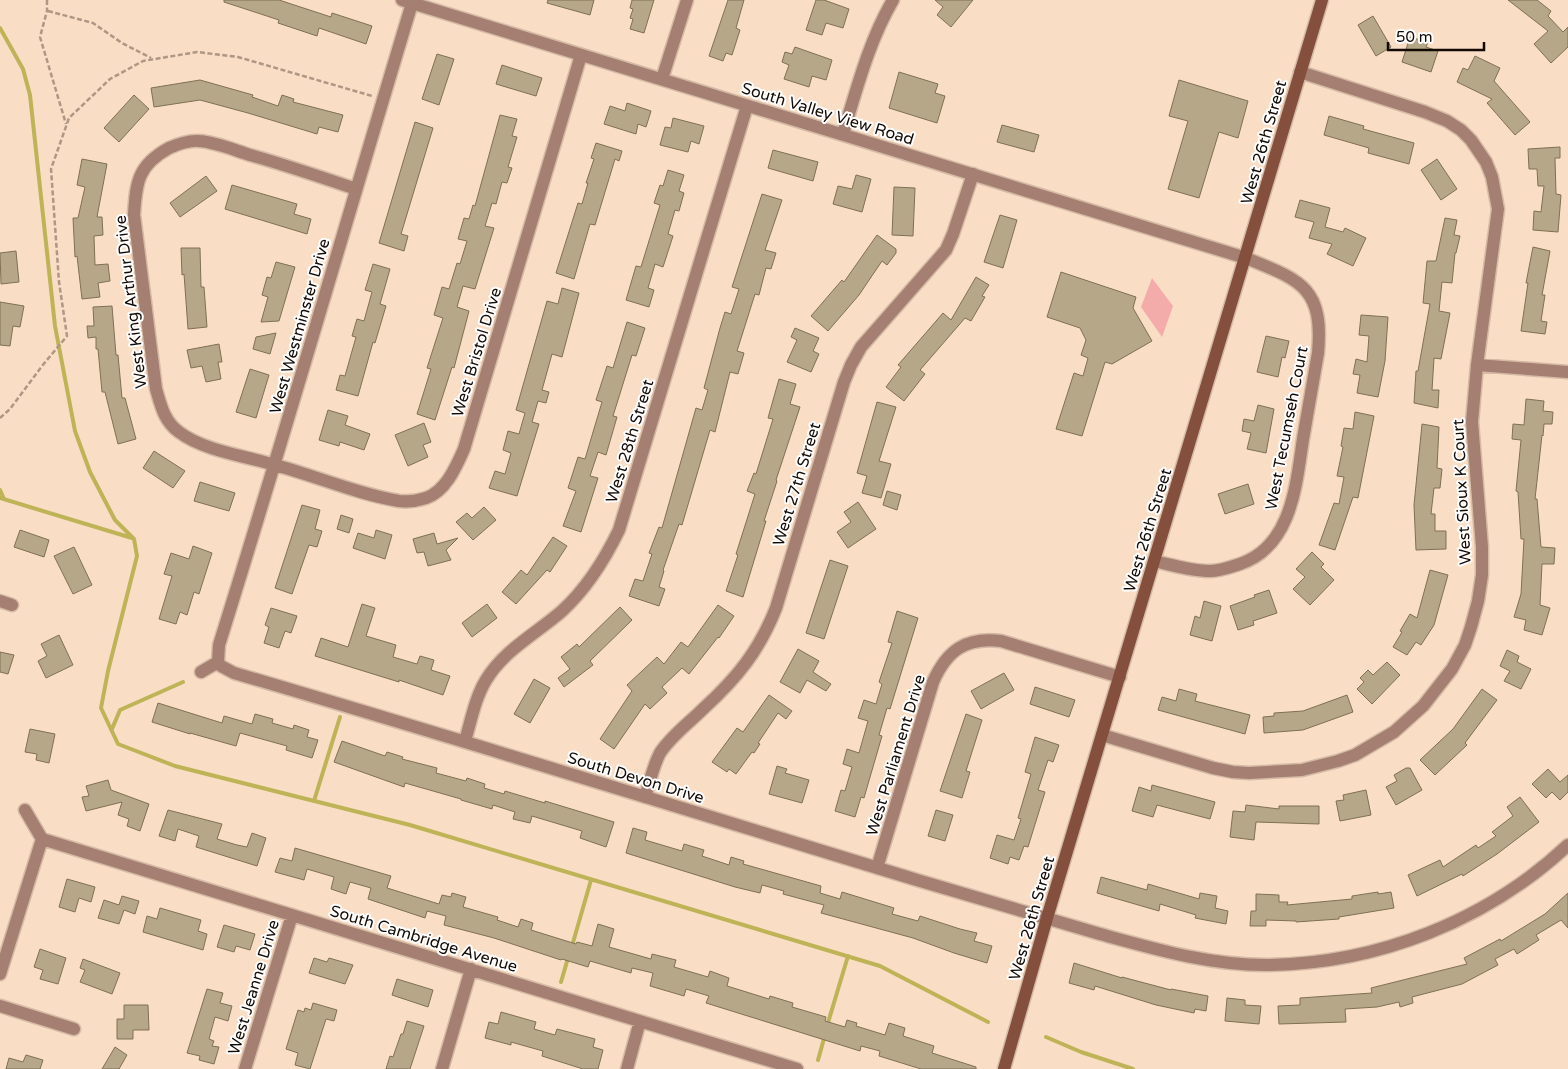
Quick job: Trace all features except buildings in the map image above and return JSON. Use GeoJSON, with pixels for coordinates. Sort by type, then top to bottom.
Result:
{"type":"FeatureCollection","features":[{"type":"Feature","properties":{"kind":"main road","name":"West 26th Street"},"geometry":{"type":"LineString","coordinates":[[1004,1069],[1047,918],[1322,0]]}},
{"type":"Feature","properties":{"kind":"street"},"geometry":{"type":"LineString","coordinates":[[662,79],[687,0]]}},
{"type":"Feature","properties":{"kind":"street"},"geometry":{"type":"LineString","coordinates":[[843,134],[865,62],[884,16],[893,0]]}},
{"type":"Feature","properties":{"kind":"street","name":"South Valley View Road"},"geometry":{"type":"LineString","coordinates":[[409,1],[1246,258]]}},
{"type":"Feature","properties":{"kind":"street","name":"West Westminster Drive"},"geometry":{"type":"LineString","coordinates":[[218,662],[219,645],[276,465],[383,99],[409,1]]}},
{"type":"Feature","properties":{"kind":"street","name":"West Bristol Drive"},"geometry":{"type":"LineString","coordinates":[[276,465],[383,498],[402,501],[416,501],[427,498],[446,483],[456,469],[464,449],[581,54]]}},
{"type":"Feature","properties":{"kind":"street","name":"West Sioux K Court"},"geometry":{"type":"LineString","coordinates":[[1102,735],[1213,768],[1233,772],[1302,770],[1355,755],[1394,732],[1423,706],[1452,669],[1465,645],[1478,602],[1482,575],[1482,546],[1472,422],[1477,366],[1498,210],[1492,177],[1479,151],[1461,130],[1447,121],[1425,112],[1300,72]]}},
{"type":"Feature","properties":{"kind":"street","name":"West 28th Street"},"geometry":{"type":"LineString","coordinates":[[465,741],[479,695],[491,672],[519,644],[562,610],[584,586],[601,563],[619,530],[748,106]]}},
{"type":"Feature","properties":{"kind":"street","name":"West King Arthur Drive"},"geometry":{"type":"LineString","coordinates":[[276,465],[214,448],[188,438],[178,431],[164,414],[156,389],[134,215],[139,179],[153,158],[160,153],[186,142],[199,141],[270,160],[356,189]]}},
{"type":"Feature","properties":{"kind":"street","name":"West 27th Street"},"geometry":{"type":"LineString","coordinates":[[645,796],[655,764],[661,752],[684,726],[730,684],[752,656],[767,632],[851,364],[861,347],[946,250],[973,174]]}},
{"type":"Feature","properties":{"kind":"street","name":"West Tecumseh Court"},"geometry":{"type":"LineString","coordinates":[[1154,561],[1211,571],[1230,568],[1243,563],[1267,549],[1277,536],[1291,506],[1318,353],[1320,330],[1318,318],[1312,300],[1298,284],[1290,278],[1246,258]]}},
{"type":"Feature","properties":{"kind":"street"},"geometry":{"type":"LineString","coordinates":[[1477,366],[1568,372]]}},
{"type":"Feature","properties":{"kind":"street","name":"West Parliament Drive"},"geometry":{"type":"LineString","coordinates":[[877,868],[933,682],[938,670],[950,654],[958,648],[976,641],[988,639],[1001,641],[1120,677]]}},
{"type":"Feature","properties":{"kind":"street"},"geometry":{"type":"LineString","coordinates":[[200,672],[218,662]]}},
{"type":"Feature","properties":{"kind":"street","name":"South Devon Drive"},"geometry":{"type":"LineString","coordinates":[[218,662],[221,666],[234,673],[465,741],[877,868],[1163,951],[1221,964],[1300,964],[1366,954],[1396,945],[1432,932],[1489,904],[1523,882],[1568,846]]}},
{"type":"Feature","properties":{"kind":"street"},"geometry":{"type":"LineString","coordinates":[[0,974],[42,839],[25,810]]}},
{"type":"Feature","properties":{"kind":"street","name":"South Cambridge Avenue"},"geometry":{"type":"LineString","coordinates":[[42,839],[797,1069]]}},
{"type":"Feature","properties":{"kind":"street","name":"West Jeanne Drive"},"geometry":{"type":"LineString","coordinates":[[245,1069],[292,915]]}},
{"type":"Feature","properties":{"kind":"street"},"geometry":{"type":"LineString","coordinates":[[442,1069],[471,969]]}},
{"type":"Feature","properties":{"kind":"street"},"geometry":{"type":"LineString","coordinates":[[0,1006],[74,1029]]}},
{"type":"Feature","properties":{"kind":"street"},"geometry":{"type":"LineString","coordinates":[[627,1069],[640,1021]]}},
{"type":"Feature","properties":{"kind":"path"},"geometry":{"type":"LineString","coordinates":[[47,0],[47,11],[40,37],[66,125]]}},
{"type":"Feature","properties":{"kind":"path"},"geometry":{"type":"LineString","coordinates":[[47,11],[93,23],[122,43],[152,59]]}},
{"type":"Feature","properties":{"kind":"path"},"geometry":{"type":"LineString","coordinates":[[0,418],[10,409],[67,336],[59,282],[51,168],[69,118],[110,79],[143,60],[197,52],[238,57],[383,99]]}},
{"type":"Feature","properties":{"kind":"shaded area"},"geometry":{"type":"Polygon","coordinates":[[[1152,278],[1173,306],[1162,337],[1141,307],[1152,278]]]}},
{"type":"Feature","properties":{"kind":"waterway"},"geometry":{"type":"LineString","coordinates":[[0,28],[23,69],[30,95],[55,326],[75,431],[90,472],[115,520],[134,539],[137,556],[108,671],[101,708],[118,744],[175,766],[410,825],[880,966],[988,1022]]}},
{"type":"Feature","properties":{"kind":"waterway"},"geometry":{"type":"LineString","coordinates":[[0,490],[4,499]]}},
{"type":"Feature","properties":{"kind":"waterway"},"geometry":{"type":"LineString","coordinates":[[0,498],[132,538]]}},
{"type":"Feature","properties":{"kind":"waterway"},"geometry":{"type":"LineString","coordinates":[[112,729],[120,710],[183,682]]}},
{"type":"Feature","properties":{"kind":"waterway"},"geometry":{"type":"LineString","coordinates":[[314,801],[340,717]]}},
{"type":"Feature","properties":{"kind":"waterway"},"geometry":{"type":"LineString","coordinates":[[572,946],[591,880]]}},
{"type":"Feature","properties":{"kind":"waterway"},"geometry":{"type":"LineString","coordinates":[[827,1026],[848,956]]}},
{"type":"Feature","properties":{"kind":"waterway"},"geometry":{"type":"LineString","coordinates":[[561,982],[568,958]]}},
{"type":"Feature","properties":{"kind":"waterway"},"geometry":{"type":"LineString","coordinates":[[818,1060],[825,1035]]}},
{"type":"Feature","properties":{"kind":"waterway"},"geometry":{"type":"LineString","coordinates":[[1046,1037],[1081,1052],[1133,1069]]}}]}
